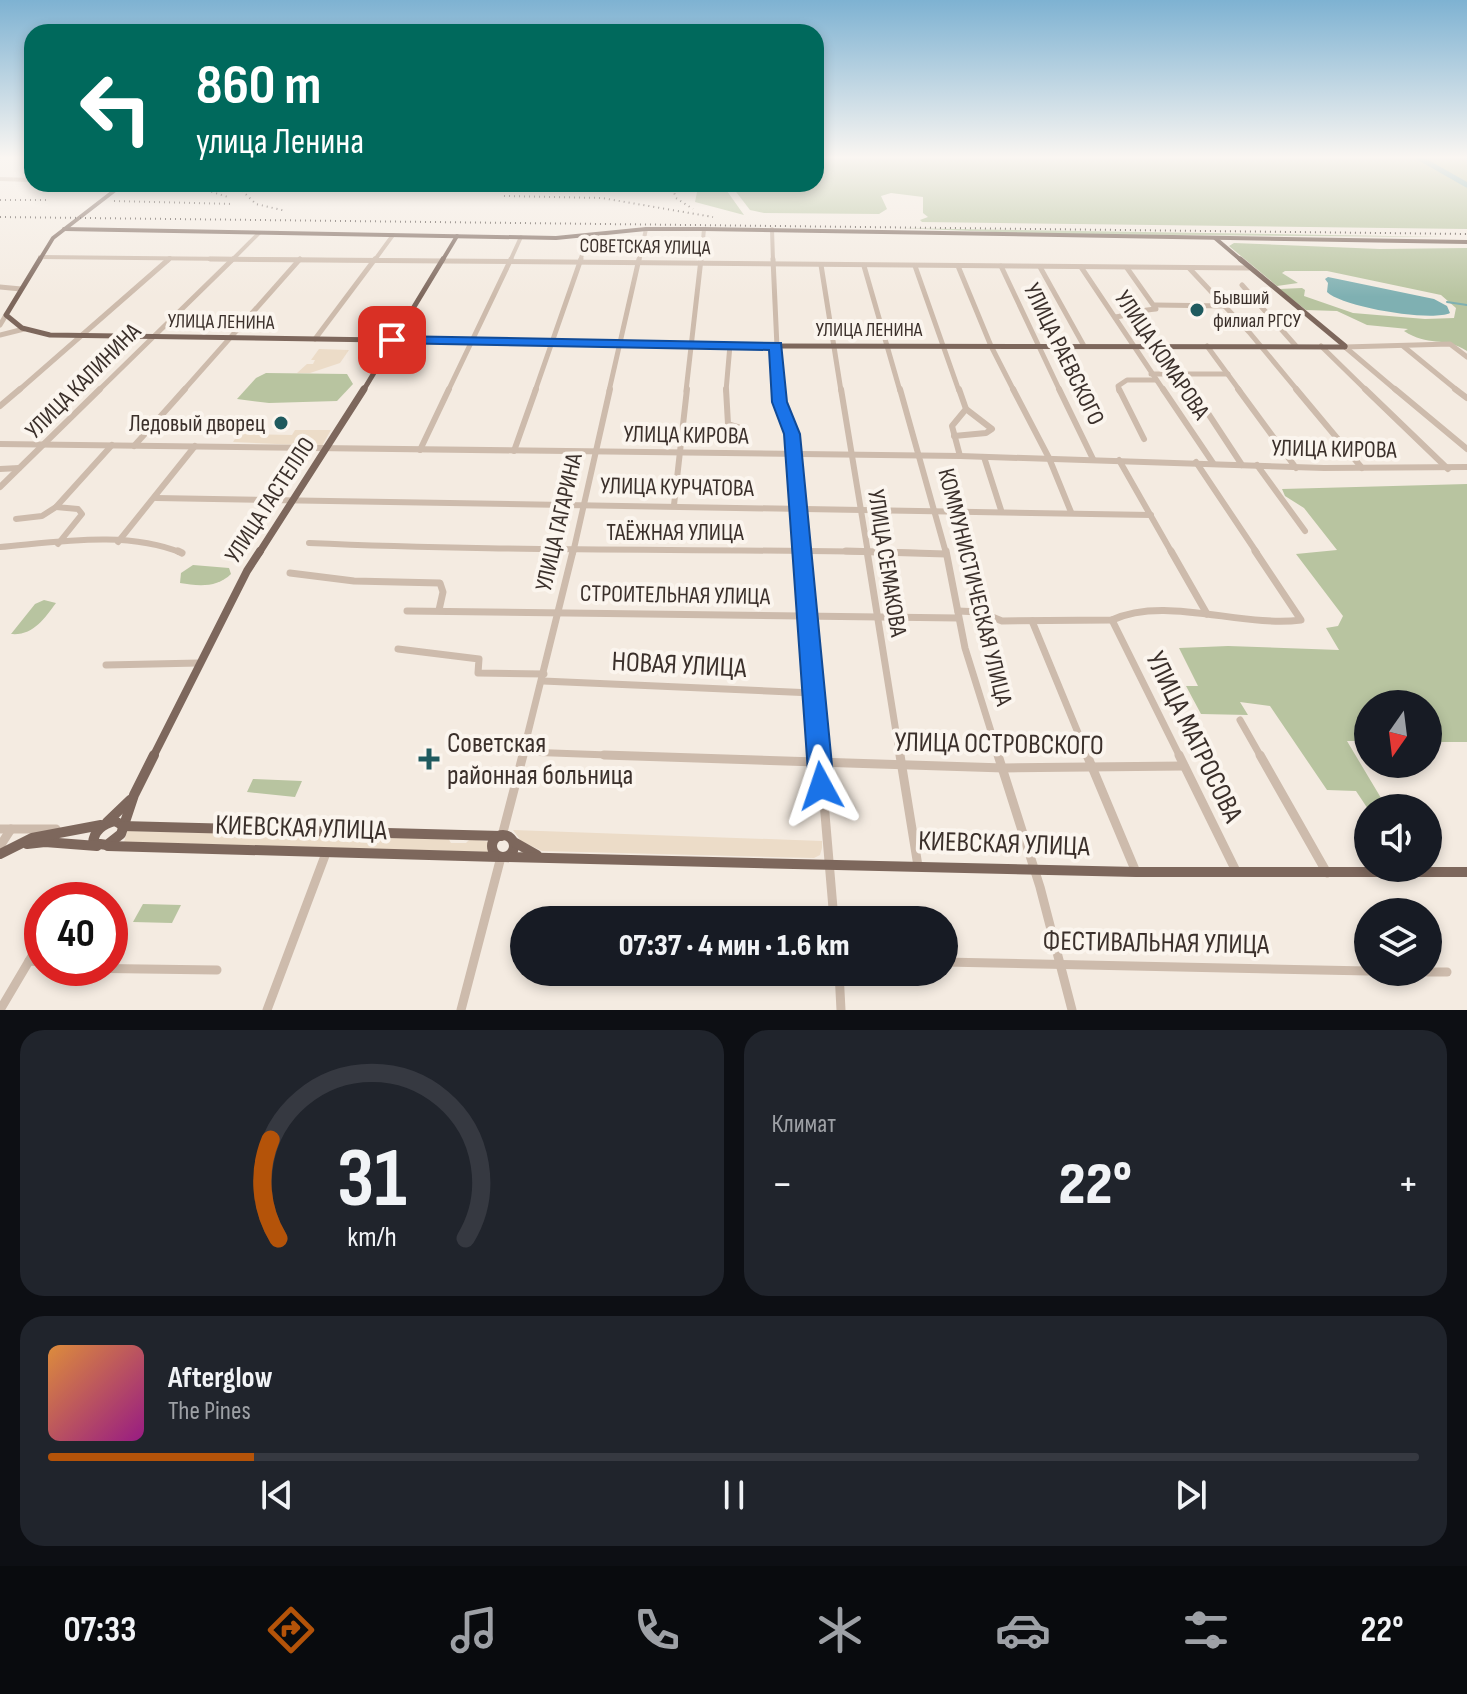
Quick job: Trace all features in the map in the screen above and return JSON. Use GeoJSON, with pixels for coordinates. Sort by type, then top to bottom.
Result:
{"type":"FeatureCollection","features":[{"type":"Feature","properties":{"kind":"main road"},"geometry":{"type":"LineString","coordinates":[[6,315],[53,238],[98,203]]}},
{"type":"Feature","properties":{"kind":"main road"},"geometry":{"type":"LineString","coordinates":[[64,229],[521,237],[588,237],[646,229],[772,229],[1467,244]]}},
{"type":"Feature","properties":{"kind":"main road","name":"УЛИЦА ГАСТЕЛЛО"},"geometry":{"type":"LineString","coordinates":[[134,795],[247,571],[328,448],[457,236]]}},
{"type":"Feature","properties":{"kind":"main road"},"geometry":{"type":"LineString","coordinates":[[1134,237],[1467,244]]}},
{"type":"Feature","properties":{"kind":"main road"},"geometry":{"type":"LineString","coordinates":[[1201,239],[1226,248]]}},
{"type":"Feature","properties":{"kind":"main road"},"geometry":{"type":"LineString","coordinates":[[1216,239],[1345,347]]}},
{"type":"Feature","properties":{"kind":"main road"},"geometry":{"type":"LineString","coordinates":[[1226,248],[1223,242],[1231,240]]}},
{"type":"Feature","properties":{"kind":"main road","name":"УЛИЦА ЛЕНИНА"},"geometry":{"type":"LineString","coordinates":[[6,315],[12,323],[24,329],[43,334],[80,336],[776,346],[1345,347]]}},
{"type":"Feature","properties":{"kind":"main road"},"geometry":{"type":"LineString","coordinates":[[134,795],[116,839],[100,846],[93,842],[93,836],[134,795]]}},
{"type":"Feature","properties":{"kind":"main road","name":"КИЕВСКАЯ УЛИЦА"},"geometry":{"type":"LineString","coordinates":[[0,856],[32,838],[115,821],[122,825],[506,835],[539,856]]}},
{"type":"Feature","properties":{"kind":"main road"},"geometry":{"type":"LineString","coordinates":[[506,835],[513,850],[501,857],[492,847],[506,835]]}},
{"type":"Feature","properties":{"kind":"main road"},"geometry":{"type":"LineString","coordinates":[[32,838],[45,842]]}},
{"type":"Feature","properties":{"kind":"main road","name":"КИЕВСКАЯ УЛИЦА"},"geometry":{"type":"LineString","coordinates":[[0,856],[20,847],[45,842],[326,853],[1035,870],[1467,872]]}},
{"type":"Feature","properties":{"kind":"street","name":"УЛИЦА ГАГАРИНА"},"geometry":{"type":"LineString","coordinates":[[506,835],[646,229]]}},
{"type":"Feature","properties":{"kind":"street"},"geometry":{"type":"LineString","coordinates":[[674,505],[704,229]]}},
{"type":"Feature","properties":{"kind":"street"},"geometry":{"type":"LineString","coordinates":[[772,229],[780,402],[791,427],[794,455],[833,906]]}},
{"type":"Feature","properties":{"kind":"street","name":"УЛИЦА КАЛИНИНА"},"geometry":{"type":"LineString","coordinates":[[0,487],[259,233]]}},
{"type":"Feature","properties":{"kind":"street"},"geometry":{"type":"LineString","coordinates":[[315,339],[393,235]]}},
{"type":"Feature","properties":{"kind":"street"},"geometry":{"type":"LineString","coordinates":[[420,450],[521,237]]}},
{"type":"Feature","properties":{"kind":"street"},"geometry":{"type":"LineString","coordinates":[[514,451],[588,237]]}},
{"type":"Feature","properties":{"kind":"street","name":"СОВЕТСКАЯ УЛИЦА"},"geometry":{"type":"LineString","coordinates":[[40,257],[1249,268]]}},
{"type":"Feature","properties":{"kind":"street"},"geometry":{"type":"LineString","coordinates":[[0,406],[170,258]]}},
{"type":"Feature","properties":{"kind":"street"},"geometry":{"type":"LineString","coordinates":[[134,446],[300,259]]}},
{"type":"Feature","properties":{"kind":"street","name":"УЛИЦА СЕМАКОВА"},"geometry":{"type":"LineString","coordinates":[[821,265],[918,866]]}},
{"type":"Feature","properties":{"kind":"street","name":"КОММУНИСТИЧЕСКАЯ УЛИЦА"},"geometry":{"type":"LineString","coordinates":[[864,266],[935,511],[958,615],[1035,870],[1072,1010]]}},
{"type":"Feature","properties":{"kind":"street"},"geometry":{"type":"LineString","coordinates":[[915,266],[966,409],[978,415],[992,429],[986,433],[954,436]]}},
{"type":"Feature","properties":{"kind":"street"},"geometry":{"type":"LineString","coordinates":[[958,266],[991,346],[1049,458],[1071,512]]}},
{"type":"Feature","properties":{"kind":"street","name":"УЛИЦА РАЕВСКОГО"},"geometry":{"type":"LineString","coordinates":[[1001,266],[1093,459]]}},
{"type":"Feature","properties":{"kind":"street"},"geometry":{"type":"LineString","coordinates":[[1040,267],[1084,346]]}},
{"type":"Feature","properties":{"kind":"street","name":"УЛИЦА КОМАРОВА"},"geometry":{"type":"LineString","coordinates":[[1081,267],[1213,463]]}},
{"type":"Feature","properties":{"kind":"street"},"geometry":{"type":"LineString","coordinates":[[1127,268],[1155,305]]}},
{"type":"Feature","properties":{"kind":"street"},"geometry":{"type":"LineString","coordinates":[[1189,268],[1261,346],[1362,468]]}},
{"type":"Feature","properties":{"kind":"street"},"geometry":{"type":"LineString","coordinates":[[1242,285],[1296,346]]}},
{"type":"Feature","properties":{"kind":"street"},"geometry":{"type":"LineString","coordinates":[[0,287],[21,289]]}},
{"type":"Feature","properties":{"kind":"street"},"geometry":{"type":"LineString","coordinates":[[1115,317],[1137,310],[1155,309],[1155,305]]}},
{"type":"Feature","properties":{"kind":"street"},"geometry":{"type":"LineString","coordinates":[[1155,305],[1226,306]]}},
{"type":"Feature","properties":{"kind":"street"},"geometry":{"type":"LineString","coordinates":[[0,325],[6,315]]}},
{"type":"Feature","properties":{"kind":"street"},"geometry":{"type":"LineString","coordinates":[[0,335],[24,329]]}},
{"type":"Feature","properties":{"kind":"street","name":"УЛИЦА ЛЕНИНА"},"geometry":{"type":"LineString","coordinates":[[1345,347],[1450,344],[1467,357]]}},
{"type":"Feature","properties":{"kind":"street"},"geometry":{"type":"LineString","coordinates":[[730,345],[725,375],[728,424],[738,427]]}},
{"type":"Feature","properties":{"kind":"street"},"geometry":{"type":"LineString","coordinates":[[1207,346],[1296,468]]}},
{"type":"Feature","properties":{"kind":"street"},"geometry":{"type":"LineString","coordinates":[[1321,346],[1448,469]]}},
{"type":"Feature","properties":{"kind":"street"},"geometry":{"type":"LineString","coordinates":[[1403,346],[1467,398]]}},
{"type":"Feature","properties":{"kind":"street"},"geometry":{"type":"LineString","coordinates":[[1345,347],[1467,449]]}},
{"type":"Feature","properties":{"kind":"street"},"geometry":{"type":"LineString","coordinates":[[1151,374],[1228,374]]}},
{"type":"Feature","properties":{"kind":"street"},"geometry":{"type":"LineString","coordinates":[[1182,374],[1242,465]]}},
{"type":"Feature","properties":{"kind":"street"},"geometry":{"type":"LineString","coordinates":[[1144,439],[1118,386],[1127,380],[1156,380]]}},
{"type":"Feature","properties":{"kind":"street"},"geometry":{"type":"LineString","coordinates":[[960,456],[953,423],[966,409]]}},
{"type":"Feature","properties":{"kind":"street","name":"УЛИЦА КИРОВА"},"geometry":{"type":"LineString","coordinates":[[0,444],[960,456],[1196,462],[1296,468],[1467,467]]}},
{"type":"Feature","properties":{"kind":"street"},"geometry":{"type":"LineString","coordinates":[[16,519],[42,516],[56,507],[112,445]]}},
{"type":"Feature","properties":{"kind":"street"},"geometry":{"type":"LineString","coordinates":[[118,542],[195,446]]}},
{"type":"Feature","properties":{"kind":"street"},"geometry":{"type":"LineString","coordinates":[[984,457],[1001,510]]}},
{"type":"Feature","properties":{"kind":"street"},"geometry":{"type":"LineString","coordinates":[[1119,460],[1207,614]]}},
{"type":"Feature","properties":{"kind":"street","name":"СТРОИТЕЛЬНАЯ УЛИЦА"},"geometry":{"type":"LineString","coordinates":[[407,611],[806,617],[980,612],[1002,621],[1112,620],[1122,613],[1207,614],[1258,621],[1301,620],[1196,462]]}},
{"type":"Feature","properties":{"kind":"street"},"geometry":{"type":"LineString","coordinates":[[1257,465],[1305,531]]}},
{"type":"Feature","properties":{"kind":"street"},"geometry":{"type":"LineString","coordinates":[[0,469],[19,468]]}},
{"type":"Feature","properties":{"kind":"street","name":"УЛИЦА КУРЧАТОВА"},"geometry":{"type":"LineString","coordinates":[[156,498],[1001,510],[1151,515]]}},
{"type":"Feature","properties":{"kind":"street"},"geometry":{"type":"LineString","coordinates":[[56,507],[78,509],[82,514],[58,544]]}},
{"type":"Feature","properties":{"kind":"street"},"geometry":{"type":"LineString","coordinates":[[0,547],[118,542],[160,544],[182,553]]}},
{"type":"Feature","properties":{"kind":"street","name":"ТАЁЖНАЯ УЛИЦА"},"geometry":{"type":"LineString","coordinates":[[309,543],[446,550],[801,550],[946,554]]}},
{"type":"Feature","properties":{"kind":"street"},"geometry":{"type":"LineString","coordinates":[[290,573],[354,581],[440,583],[443,588],[439,610]]}},
{"type":"Feature","properties":{"kind":"street","name":"УЛИЦА МАТРОСОВА"},"geometry":{"type":"LineString","coordinates":[[1112,620],[1237,873]]}},
{"type":"Feature","properties":{"kind":"street"},"geometry":{"type":"LineString","coordinates":[[1032,621],[1136,872]]}},
{"type":"Feature","properties":{"kind":"street","name":"НОВАЯ УЛИЦА"},"geometry":{"type":"LineString","coordinates":[[398,649],[479,659],[478,673],[813,693]]}},
{"type":"Feature","properties":{"kind":"street"},"geometry":{"type":"LineString","coordinates":[[106,665],[199,663]]}},
{"type":"Feature","properties":{"kind":"street"},"geometry":{"type":"LineString","coordinates":[[1240,720],[1327,873]]}},
{"type":"Feature","properties":{"kind":"street","name":"УЛИЦА ОСТРОВСКОГО"},"geometry":{"type":"LineString","coordinates":[[525,752],[1004,768],[1184,766]]}},
{"type":"Feature","properties":{"kind":"street","name":"КИЕВСКАЯ УЛИЦА"},"geometry":{"type":"LineString","coordinates":[[0,829],[78,829]]}},
{"type":"Feature","properties":{"kind":"street"},"geometry":{"type":"LineString","coordinates":[[0,846],[11,829],[32,838]]}},
{"type":"Feature","properties":{"kind":"street"},"geometry":{"type":"LineString","coordinates":[[267,1010],[326,853]]}},
{"type":"Feature","properties":{"kind":"street"},"geometry":{"type":"LineString","coordinates":[[461,1010],[501,857]]}},
{"type":"Feature","properties":{"kind":"street","name":"ФЕСТИВАЛЬНАЯ УЛИЦА"},"geometry":{"type":"LineString","coordinates":[[958,962],[1354,971]]}},
{"type":"Feature","properties":{"kind":"street"},"geometry":{"type":"LineString","coordinates":[[0,1010],[24,969]]}},
{"type":"Feature","properties":{"kind":"street"},"geometry":{"type":"LineString","coordinates":[[128,969],[217,970]]}},
{"type":"Feature","properties":{"kind":"street"},"geometry":{"type":"LineString","coordinates":[[1442,972],[1447,972]]}},
{"type":"Feature","properties":{"kind":"street"},"geometry":{"type":"LineString","coordinates":[[840,986],[841,1010]]}},
{"type":"Feature","properties":{"kind":"green space"},"geometry":{"type":"Polygon","coordinates":[[[699,203],[736,203],[744,215],[699,203]]]}},
{"type":"Feature","properties":{"kind":"green space"},"geometry":{"type":"Polygon","coordinates":[[[745,203],[884,203],[887,209],[879,214],[764,213],[750,210],[745,203]]]}},
{"type":"Feature","properties":{"kind":"green space"},"geometry":{"type":"Polygon","coordinates":[[[923,203],[1467,203],[1467,229],[922,222],[920,220],[928,217],[923,213],[923,203]]]}},
{"type":"Feature","properties":{"kind":"green space"},"geometry":{"type":"Polygon","coordinates":[[[899,228],[1448,237],[1044,234],[899,228]]]}},
{"type":"Feature","properties":{"kind":"green space"},"geometry":{"type":"Polygon","coordinates":[[[1234,243],[1380,249],[1467,248],[1467,351],[1459,346],[1413,336],[1404,331],[1408,329],[1367,325],[1337,311],[1306,310],[1279,289],[1302,288],[1305,290],[1304,296],[1353,313],[1425,319],[1454,318],[1456,308],[1441,295],[1327,271],[1285,271],[1282,273],[1298,283],[1277,286],[1229,246],[1234,243]]]}},
{"type":"Feature","properties":{"kind":"green space"},"geometry":{"type":"Polygon","coordinates":[[[266,373],[347,374],[353,384],[337,401],[269,403],[237,399],[256,378],[266,373]]]}},
{"type":"Feature","properties":{"kind":"green space"},"geometry":{"type":"Polygon","coordinates":[[[1467,484],[1467,742],[1442,742],[1442,690],[1354,690],[1354,741],[1347,741],[1354,753],[1354,778],[1369,778],[1379,794],[1327,790],[1270,706],[1240,702],[1248,715],[1201,714],[1186,686],[1198,686],[1179,648],[1228,646],[1339,650],[1326,628],[1338,626],[1343,616],[1296,554],[1337,550],[1304,508],[1285,496],[1282,489],[1467,484]]]}},
{"type":"Feature","properties":{"kind":"green space"},"geometry":{"type":"Polygon","coordinates":[[[193,565],[229,568],[231,574],[213,584],[180,583],[181,573],[193,565]]]}},
{"type":"Feature","properties":{"kind":"green space"},"geometry":{"type":"Polygon","coordinates":[[[44,600],[56,603],[42,620],[26,632],[11,634],[35,604],[44,600]]]}},
{"type":"Feature","properties":{"kind":"green space"},"geometry":{"type":"Polygon","coordinates":[[[253,779],[302,781],[295,797],[247,792],[253,779]]]}},
{"type":"Feature","properties":{"kind":"green space"},"geometry":{"type":"Polygon","coordinates":[[[143,904],[181,905],[172,923],[133,922],[143,904]]]}},
{"type":"Feature","properties":{"kind":"shaded area"},"geometry":{"type":"Polygon","coordinates":[[[319,349],[349,350],[340,363],[310,373],[297,373],[307,364],[313,364],[315,360],[311,360],[319,349]]]}},
{"type":"Feature","properties":{"kind":"shaded area"},"geometry":{"type":"Polygon","coordinates":[[[295,430],[331,430],[322,446],[233,442],[238,434],[292,435],[295,430]]]}},
{"type":"Feature","properties":{"kind":"shaded area"},"geometry":{"type":"Polygon","coordinates":[[[513,830],[822,841],[822,848],[820,855],[814,858],[542,851],[521,841],[513,830]]]}},
{"type":"Feature","properties":{"kind":"shaded area"},"geometry":{"type":"Polygon","coordinates":[[[127,831],[448,838],[451,843],[466,843],[470,839],[491,842],[488,852],[124,842],[127,831]]]}},
{"type":"Feature","properties":{"kind":"water"},"geometry":{"type":"Polygon","coordinates":[[[1328,277],[1434,299],[1447,306],[1450,313],[1425,316],[1350,303],[1327,292],[1325,279],[1328,277]]]}},
{"type":"Feature","properties":{"kind":"waterway"},"geometry":{"type":"LineString","coordinates":[[1447,302],[1467,305]]}},
{"type":"Feature","properties":{"kind":"railway"},"geometry":{"type":"LineString","coordinates":[[199,203],[234,204]]}},
{"type":"Feature","properties":{"kind":"railway"},"geometry":{"type":"LineString","coordinates":[[255,203],[286,211]]}},
{"type":"Feature","properties":{"kind":"railway"},"geometry":{"type":"LineString","coordinates":[[632,203],[713,217]]}},
{"type":"Feature","properties":{"kind":"railway"},"geometry":{"type":"LineString","coordinates":[[684,203],[693,209]]}},
{"type":"Feature","properties":{"kind":"railway"},"geometry":{"type":"LineString","coordinates":[[0,217],[1467,234]]}},
{"type":"Feature","properties":{"kind":"place","name":"Бывший филиал РГСУ"},"geometry":{"type":"Point","coordinates":[1197,310]}},
{"type":"Feature","properties":{"kind":"place","name":"Ледовый дворец"},"geometry":{"type":"Point","coordinates":[281,423]}},
{"type":"Feature","properties":{"kind":"place","name":"Советская районная больница"},"geometry":{"type":"Point","coordinates":[429,759]}},
{"type":"Feature","properties":{"kind":"route"},"geometry":{"type":"LineString","coordinates":[[392,340],[776,346],[780,402],[792,434],[821,786]]}}]}
